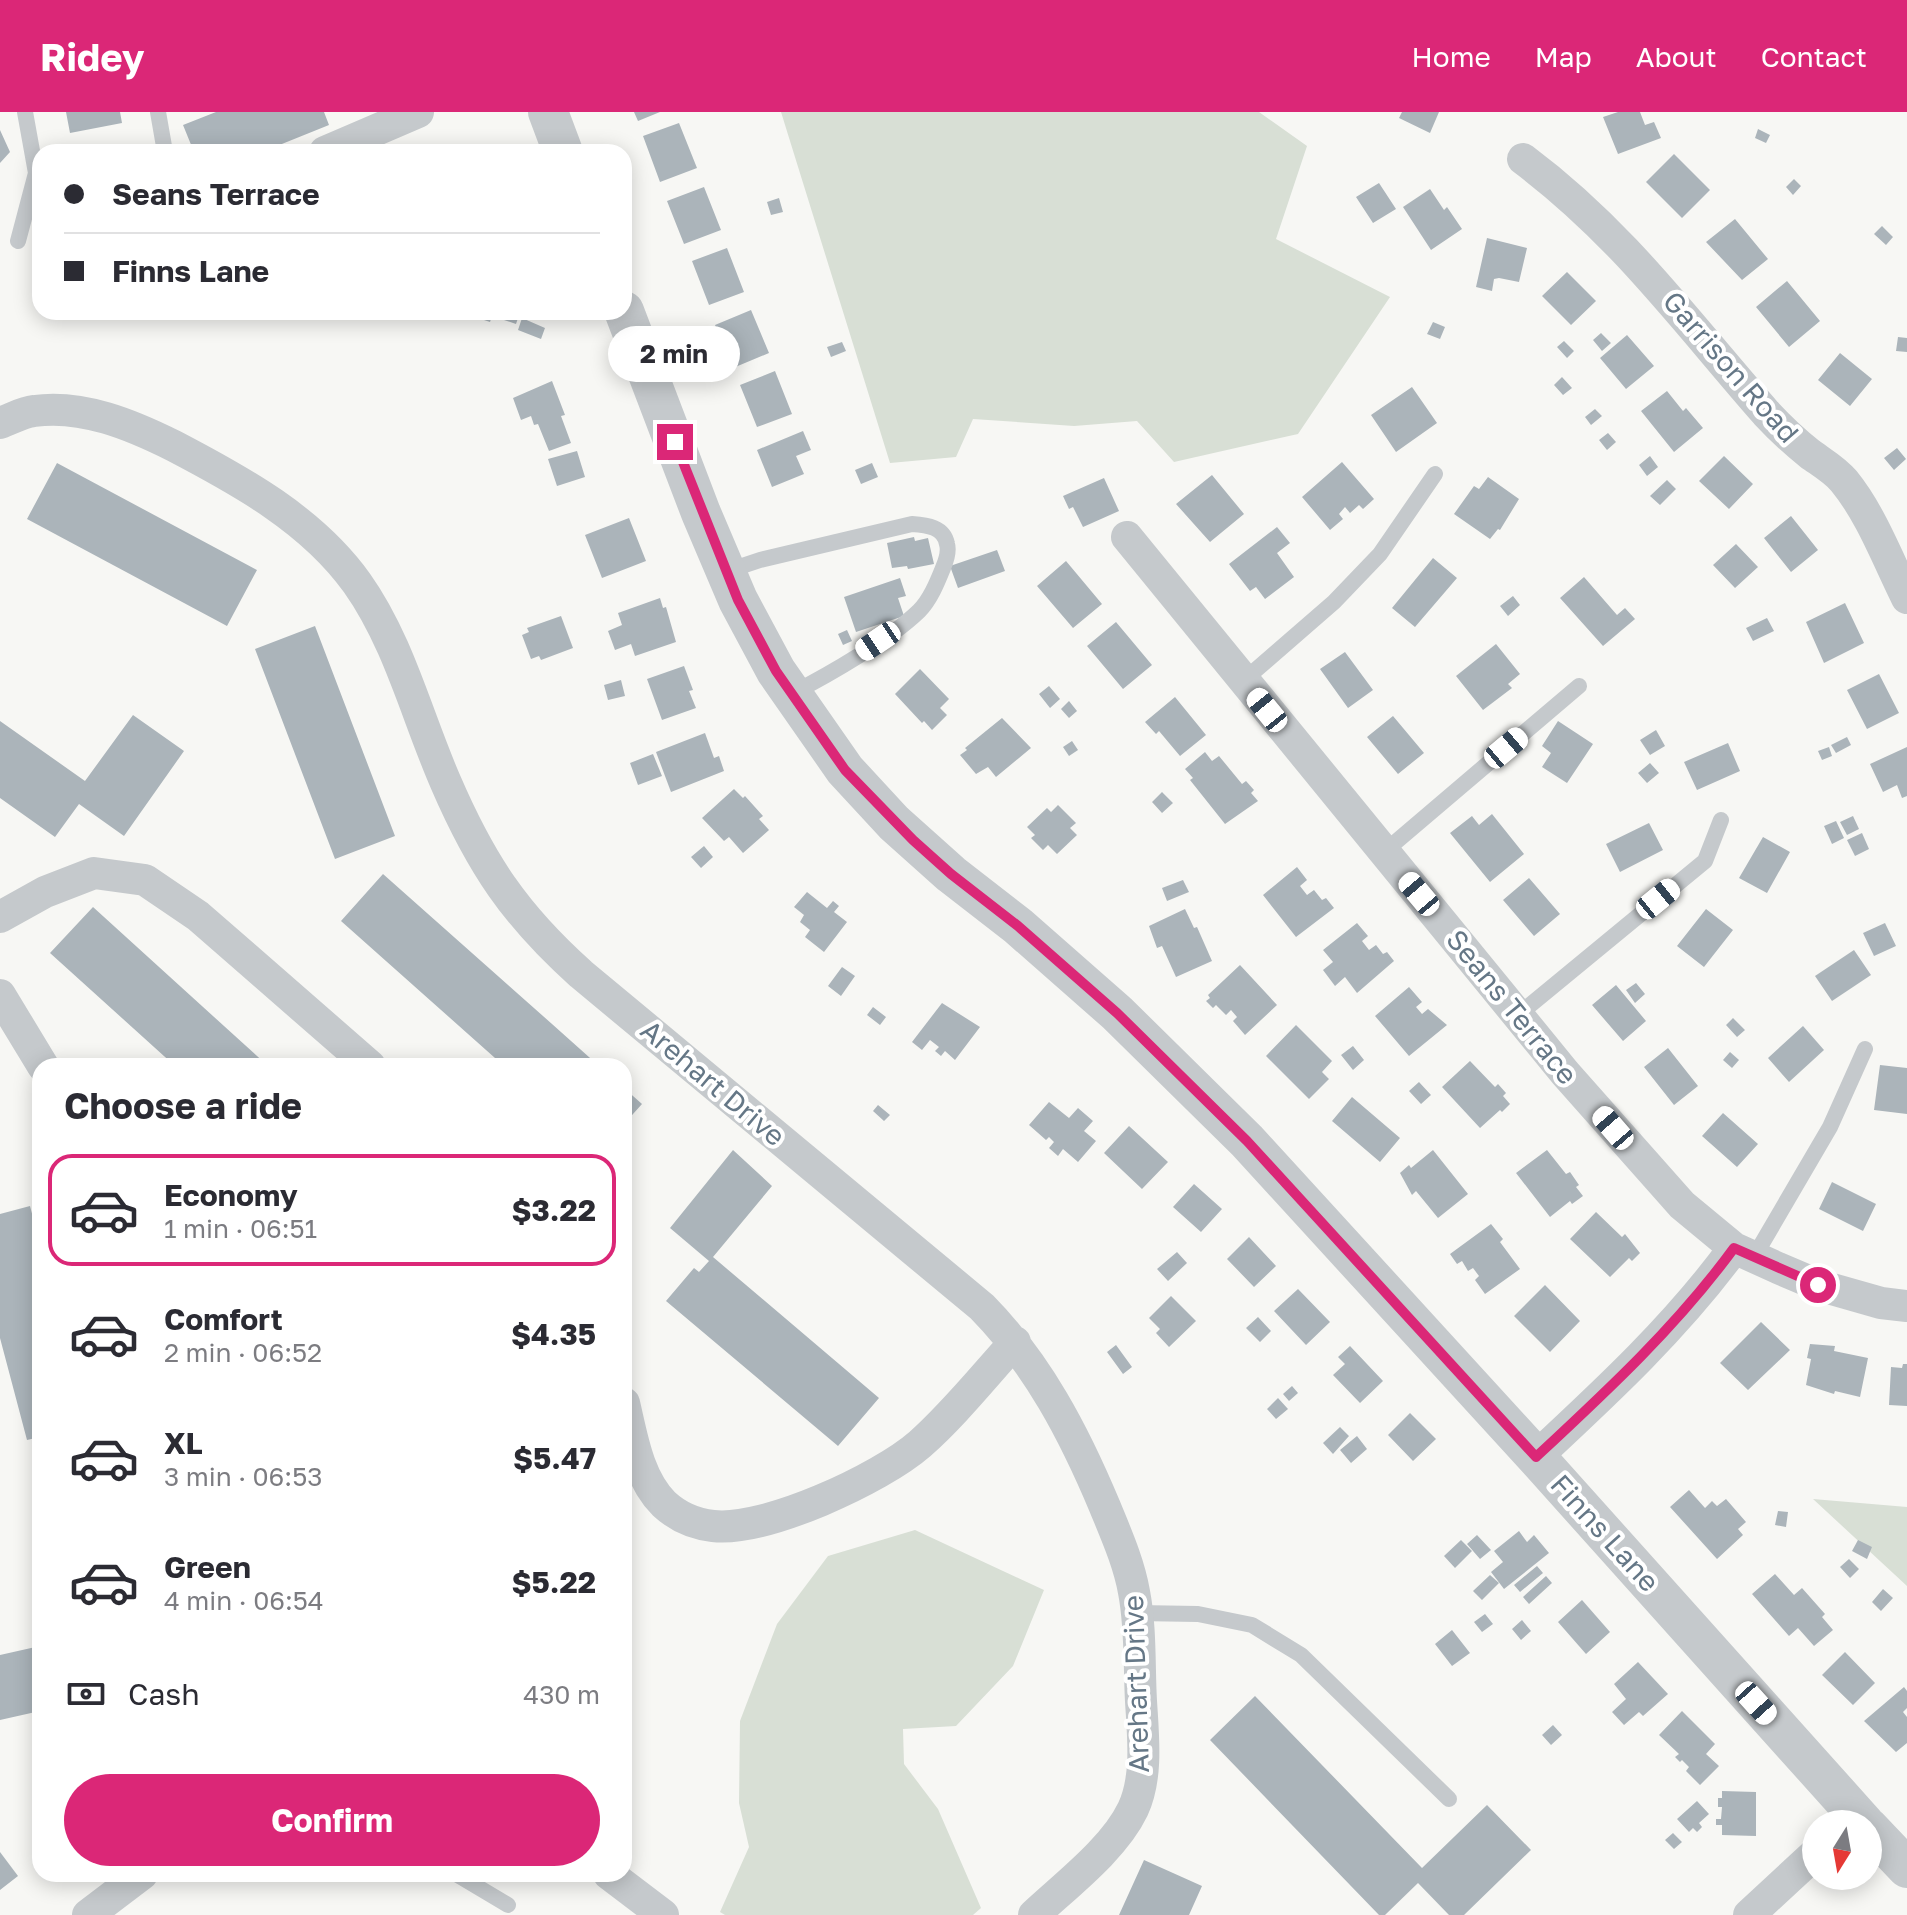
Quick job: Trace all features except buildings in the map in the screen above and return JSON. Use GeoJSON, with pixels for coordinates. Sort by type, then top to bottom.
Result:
{"type":"FeatureCollection","features":[{"type":"Feature","properties":{"kind":"street"},"geometry":{"type":"LineString","coordinates":[[344,144],[418,112]]}},
{"type":"Feature","properties":{"kind":"street"},"geometry":{"type":"LineString","coordinates":[[548,112],[560,144]]}},
{"type":"Feature","properties":{"kind":"street","name":"Garrison Road"},"geometry":{"type":"LineString","coordinates":[[1523,159],[1562,188],[1610,232],[1659,285],[1768,415],[1804,449],[1843,479],[1867,518],[1907,598]]}},
{"type":"Feature","properties":{"kind":"street","name":"Finns Lane"},"geometry":{"type":"LineString","coordinates":[[628,320],[726,572],[750,623],[792,694],[845,770],[894,823],[951,874],[1018,926],[1117,1013],[1266,1162],[1536,1457],[1848,1810]]}},
{"type":"Feature","properties":{"kind":"street","name":"Arehart Drive"},"geometry":{"type":"LineString","coordinates":[[0,423],[33,411],[71,411],[112,419],[154,436],[217,469],[296,520],[357,583],[382,625],[446,783],[481,855],[500,887],[533,929],[581,974],[982,1307],[1015,1342],[1045,1385],[1083,1455],[1131,1580],[1137,1613],[1142,1772],[1136,1803],[1127,1819],[1103,1850],[1034,1915]]}},
{"type":"Feature","properties":{"kind":"street","name":"Seans Terrace"},"geometry":{"type":"LineString","coordinates":[[1127,537],[1565,1073],[1682,1205],[1744,1252],[1818,1285],[1881,1303],[1907,1306]]}},
{"type":"Feature","properties":{"kind":"street"},"geometry":{"type":"LineString","coordinates":[[0,917],[45,892],[94,873],[145,880],[198,916],[361,1058]]}},
{"type":"Feature","properties":{"kind":"street"},"geometry":{"type":"LineString","coordinates":[[0,995],[38,1058]]}},
{"type":"Feature","properties":{"kind":"street"},"geometry":{"type":"LineString","coordinates":[[1536,1457],[1744,1252]]}},
{"type":"Feature","properties":{"kind":"street"},"geometry":{"type":"LineString","coordinates":[[632,1435],[638,1459],[662,1502],[676,1513],[714,1526],[762,1521],[819,1501],[867,1478],[918,1446],[1015,1342]]}},
{"type":"Feature","properties":{"kind":"street","name":"Finns Lane"},"geometry":{"type":"LineString","coordinates":[[1882,1844],[1907,1868]]}},
{"type":"Feature","properties":{"kind":"street"},"geometry":{"type":"LineString","coordinates":[[1749,1915],[1802,1866]]}},
{"type":"Feature","properties":{"kind":"street"},"geometry":{"type":"LineString","coordinates":[[88,1915],[131,1882]]}},
{"type":"Feature","properties":{"kind":"street"},"geometry":{"type":"LineString","coordinates":[[620,1882],[663,1915]]}},
{"type":"Feature","properties":{"kind":"lane"},"geometry":{"type":"LineString","coordinates":[[25,112],[32,145]]}},
{"type":"Feature","properties":{"kind":"lane"},"geometry":{"type":"LineString","coordinates":[[158,112],[164,144]]}},
{"type":"Feature","properties":{"kind":"lane"},"geometry":{"type":"LineString","coordinates":[[18,241],[32,193]]}},
{"type":"Feature","properties":{"kind":"lane"},"geometry":{"type":"LineString","coordinates":[[1243,681],[1334,602],[1380,554],[1435,474]]}},
{"type":"Feature","properties":{"kind":"lane"},"geometry":{"type":"LineString","coordinates":[[726,572],[760,560],[912,524],[932,526],[944,536],[948,546],[945,563],[920,610],[828,675],[792,694]]}},
{"type":"Feature","properties":{"kind":"lane"},"geometry":{"type":"LineString","coordinates":[[1384,852],[1579,686]]}},
{"type":"Feature","properties":{"kind":"lane"},"geometry":{"type":"LineString","coordinates":[[1518,1015],[1705,861],[1721,820]]}},
{"type":"Feature","properties":{"kind":"lane"},"geometry":{"type":"LineString","coordinates":[[1744,1252],[1830,1127],[1865,1049]]}},
{"type":"Feature","properties":{"kind":"lane"},"geometry":{"type":"LineString","coordinates":[[1137,1613],[1198,1614],[1252,1625],[1301,1655],[1449,1799]]}},
{"type":"Feature","properties":{"kind":"lane"},"geometry":{"type":"LineString","coordinates":[[469,1882],[508,1905]]}},
{"type":"Feature","properties":{"kind":"shaded area"},"geometry":{"type":"Polygon","coordinates":[[[781,112],[1259,112],[1307,146],[1276,239],[1390,297],[1298,434],[1174,462],[1137,421],[1074,426],[973,419],[956,457],[890,463],[781,112]]]}},
{"type":"Feature","properties":{"kind":"shaded area"},"geometry":{"type":"Polygon","coordinates":[[[1813,1499],[1907,1507],[1907,1586],[1813,1499]]]}},
{"type":"Feature","properties":{"kind":"shaded area"},"geometry":{"type":"Polygon","coordinates":[[[915,1530],[1044,1590],[1013,1666],[956,1726],[903,1729],[904,1764],[938,1809],[981,1908],[973,1915],[725,1915],[720,1912],[749,1847],[739,1803],[740,1721],[777,1624],[828,1556],[915,1530]]]}},
{"type":"Feature","properties":{"kind":"route"},"geometry":{"type":"LineString","coordinates":[[675,442],[738,600],[776,671],[845,770],[894,823],[951,874],[1018,926],[1117,1013],[1247,1141],[1536,1457],[1668,1328],[1697,1297],[1734,1248],[1818,1285]]}}]}
